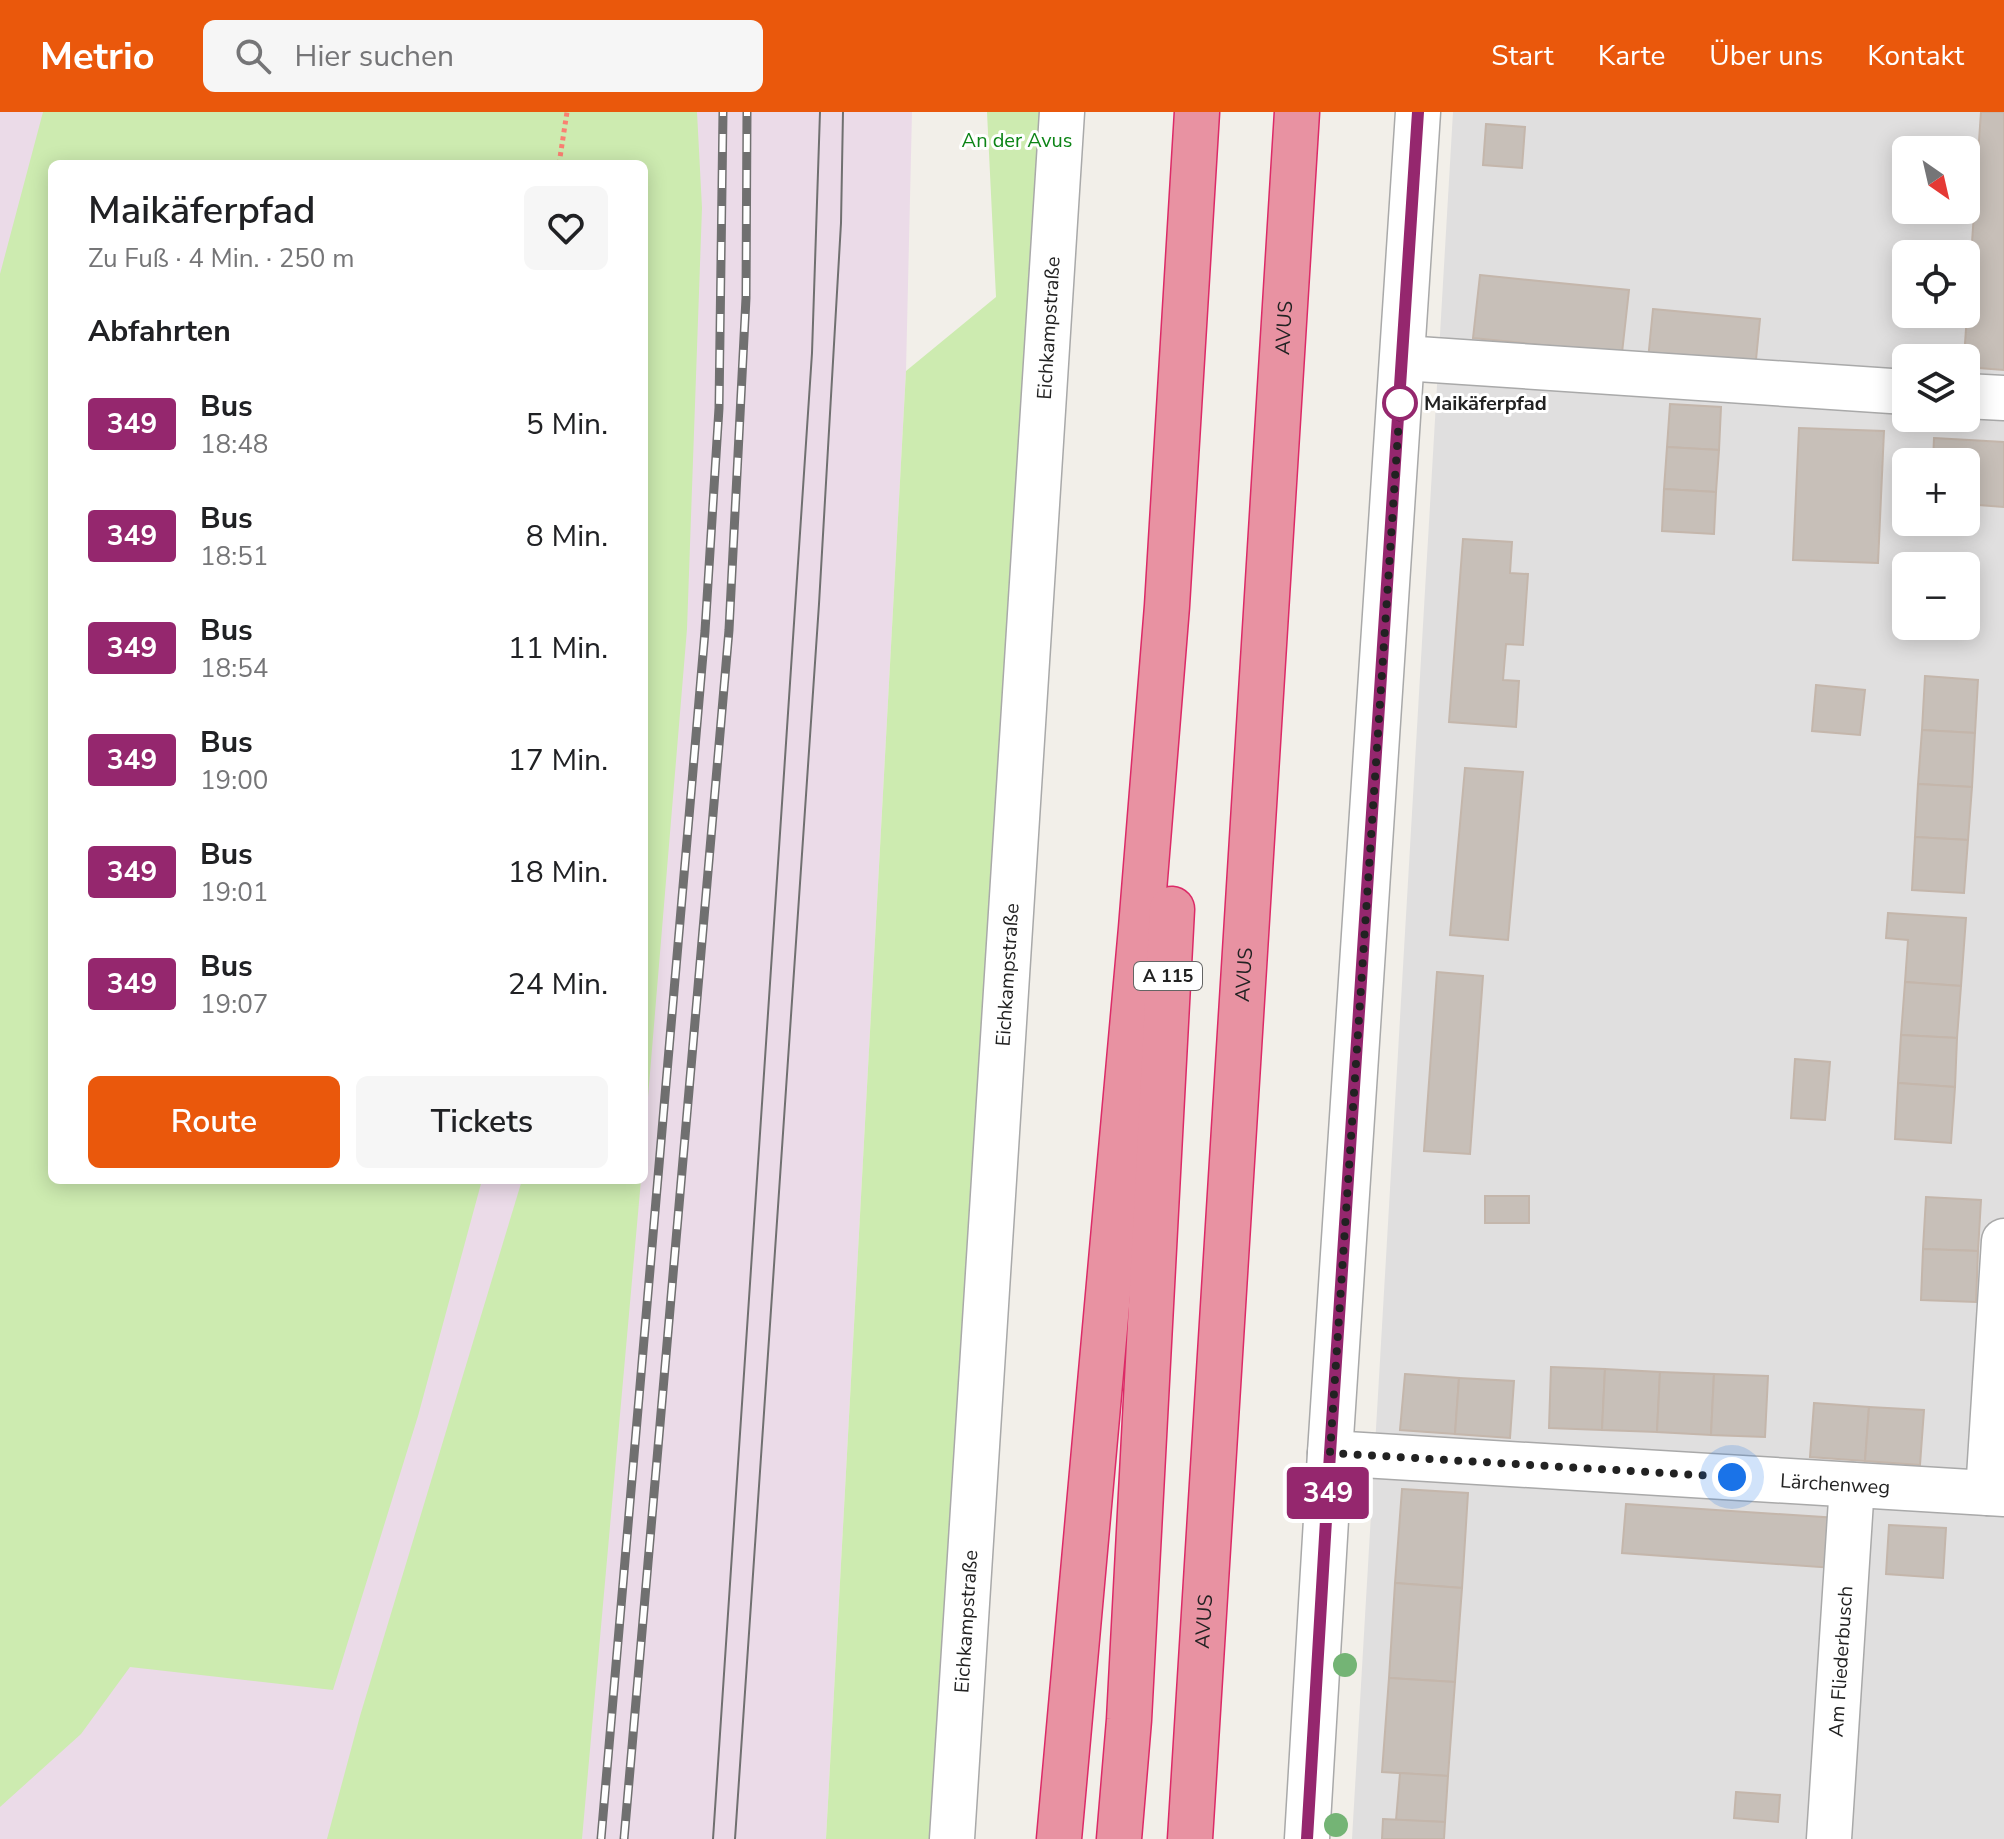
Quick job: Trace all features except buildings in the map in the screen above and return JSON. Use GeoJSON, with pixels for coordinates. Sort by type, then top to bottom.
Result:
{"type":"FeatureCollection","features":[{"type":"Feature","properties":{"kind":"highway"},"geometry":{"type":"LineString","coordinates":[[1059,1839],[1165,637],[1197,112]]}},
{"type":"Feature","properties":{"kind":"highway","name":"A 115"},"geometry":{"type":"LineString","coordinates":[[1119,1839],[1129,1720],[1214,112]]}},
{"type":"Feature","properties":{"kind":"highway","name":"AVUS"},"geometry":{"type":"LineString","coordinates":[[1190,1839],[1297,112]]}},
{"type":"Feature","properties":{"kind":"street","name":"Eichkampstraße"},"geometry":{"type":"LineString","coordinates":[[952,1839],[1062,112]]}},
{"type":"Feature","properties":{"kind":"street"},"geometry":{"type":"LineString","coordinates":[[1307,1839],[1418,112]]}},
{"type":"Feature","properties":{"kind":"street"},"geometry":{"type":"LineString","coordinates":[[1403,358],[1892,391]]}},
{"type":"Feature","properties":{"kind":"street"},"geometry":{"type":"LineString","coordinates":[[1980,397],[2004,398]]}},
{"type":"Feature","properties":{"kind":"street"},"geometry":{"type":"LineString","coordinates":[[1996,1493],[2004,1241]]}},
{"type":"Feature","properties":{"kind":"street","name":"Lärchenweg"},"geometry":{"type":"LineString","coordinates":[[1330,1453],[1996,1493]]}},
{"type":"Feature","properties":{"kind":"street","name":"Am Fliederbusch"},"geometry":{"type":"LineString","coordinates":[[1829,1839],[1852,1485]]}},
{"type":"Feature","properties":{"kind":"path"},"geometry":{"type":"LineString","coordinates":[[560,160],[567,112]]}},
{"type":"Feature","properties":{"kind":"shaded area"},"geometry":{"type":"Polygon","coordinates":[[[0,112],[912,112],[906,371],[826,1839],[0,1839],[0,112]]]}},
{"type":"Feature","properties":{"kind":"shaded area"},"geometry":{"type":"Polygon","coordinates":[[[1453,112],[2004,112],[2004,1839],[1352,1839],[1453,112]]]}},
{"type":"Feature","properties":{"kind":"green space"},"geometry":{"type":"Polygon","coordinates":[[[43,112],[697,112],[702,208],[687,629],[648,1097],[648,160],[48,160],[48,1184],[481,1184],[418,1416],[333,1690],[130,1667],[81,1734],[0,1807],[0,274],[43,112]]]}},
{"type":"Feature","properties":{"kind":"green space","name":"An der Avus"},"geometry":{"type":"Polygon","coordinates":[[[987,112],[1048,112],[940,1839],[826,1839],[906,371],[996,297],[987,112]]]}},
{"type":"Feature","properties":{"kind":"green space"},"geometry":{"type":"Polygon","coordinates":[[[521,1184],[641,1184],[582,1839],[327,1839],[360,1716],[521,1184]]]}},
{"type":"Feature","properties":{"kind":"tram line"},"geometry":{"type":"LineString","coordinates":[[713,1839],[812,353],[820,112]]}},
{"type":"Feature","properties":{"kind":"tram line"},"geometry":{"type":"LineString","coordinates":[[735,1839],[819,604],[841,223],[843,112]]}},
{"type":"Feature","properties":{"kind":"railway"},"geometry":{"type":"LineString","coordinates":[[601,1839],[705,631],[719,408],[723,112]]}},
{"type":"Feature","properties":{"kind":"railway"},"geometry":{"type":"LineString","coordinates":[[624,1839],[729,630],[746,298],[747,112]]}},
{"type":"Feature","properties":{"kind":"bus line","name":"349"},"geometry":{"type":"LineString","coordinates":[[1307,1839],[1418,112]]}},
{"type":"Feature","properties":{"kind":"place","name":"Maikäferpfad"},"geometry":{"type":"Point","coordinates":[1400,403]}},
{"type":"Feature","properties":{"kind":"route"},"geometry":{"type":"LineString","coordinates":[[1400,403],[1330,1453],[1732,1477]]}}]}
